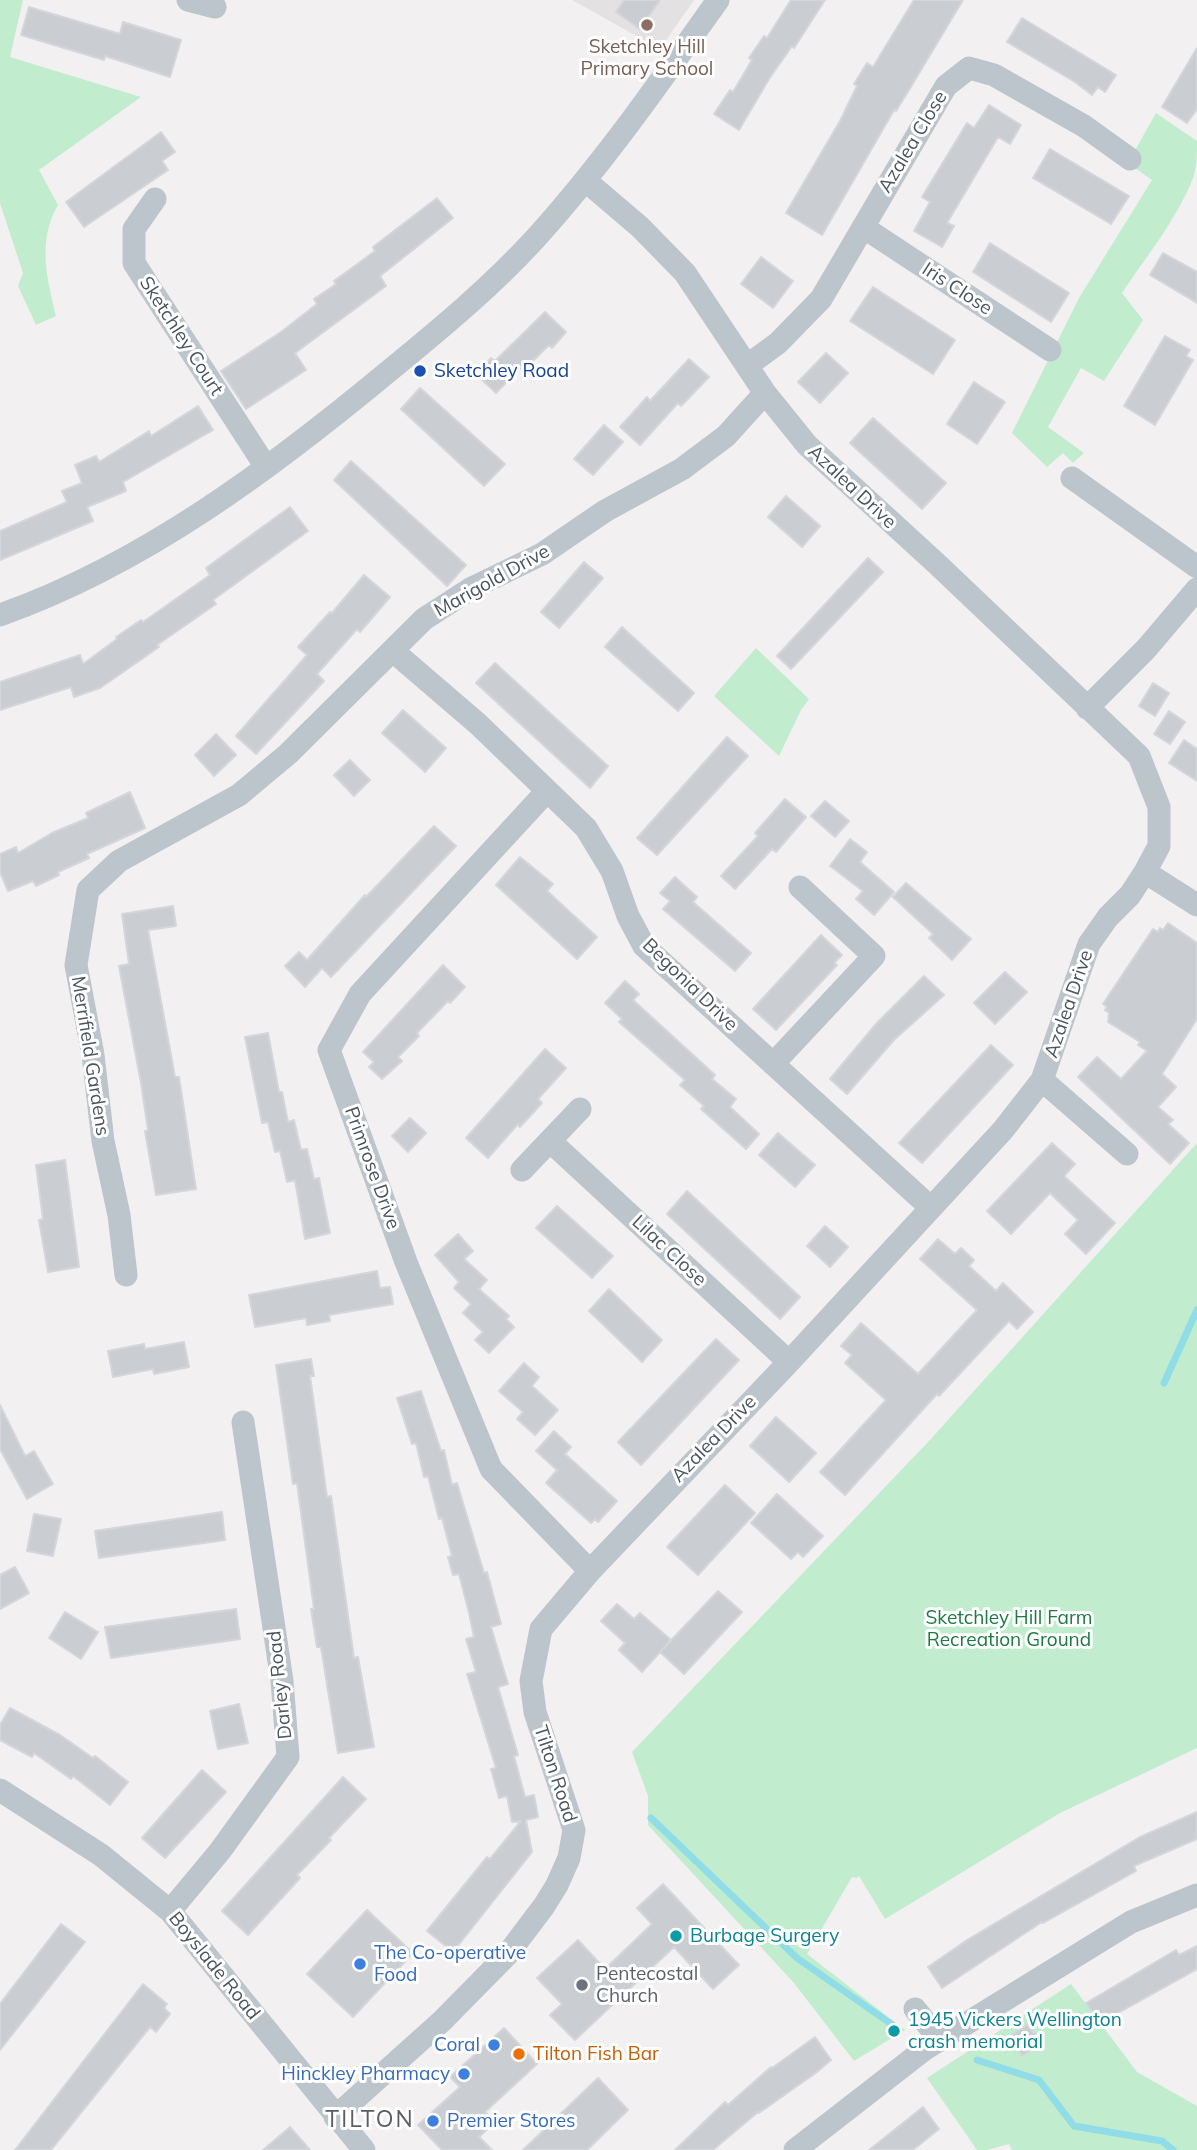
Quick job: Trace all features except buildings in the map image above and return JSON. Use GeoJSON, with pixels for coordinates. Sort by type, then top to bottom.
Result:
{"type":"FeatureCollection","features":[{"type":"Feature","properties":{"kind":"street"},"geometry":{"type":"LineString","coordinates":[[188,0],[215,7]]}},
{"type":"Feature","properties":{"kind":"street"},"geometry":{"type":"LineString","coordinates":[[0,615],[96,573],[180,526],[266,467],[354,400],[480,293],[533,242],[586,181],[718,0]]}},
{"type":"Feature","properties":{"kind":"street","name":"Azalea Close"},"geometry":{"type":"LineString","coordinates":[[748,365],[778,344],[821,299],[946,86],[969,68],[994,75],[1084,125],[1130,159]]}},
{"type":"Feature","properties":{"kind":"street","name":"Azalea Drive"},"geometry":{"type":"LineString","coordinates":[[565,1600],[1003,1130],[1042,1080],[1089,944],[1145,872],[1158,846],[1159,807],[1139,756],[807,445],[765,393],[685,274],[640,227],[586,181]]}},
{"type":"Feature","properties":{"kind":"street","name":"Sketchley Court"},"geometry":{"type":"LineString","coordinates":[[155,199],[134,229],[134,263],[266,467]]}},
{"type":"Feature","properties":{"kind":"street","name":"Iris Close"},"geometry":{"type":"LineString","coordinates":[[863,227],[1051,350]]}},
{"type":"Feature","properties":{"kind":"street","name":"Marigold Drive"},"geometry":{"type":"LineString","coordinates":[[239,795],[288,754],[424,619],[472,588],[542,554],[605,511],[682,470],[726,436],[765,393]]}},
{"type":"Feature","properties":{"kind":"street"},"geometry":{"type":"LineString","coordinates":[[1072,478],[1197,567]]}},
{"type":"Feature","properties":{"kind":"street"},"geometry":{"type":"LineString","coordinates":[[1087,708],[1146,649],[1197,589]]}},
{"type":"Feature","properties":{"kind":"street","name":"Begonia Drive"},"geometry":{"type":"LineString","coordinates":[[393,651],[478,724],[586,828],[612,871],[628,916],[644,946],[930,1207]]}},
{"type":"Feature","properties":{"kind":"street","name":"Primrose Drive"},"geometry":{"type":"LineString","coordinates":[[547,791],[360,994],[329,1050],[406,1262],[491,1469],[590,1572]]}},
{"type":"Feature","properties":{"kind":"street","name":"Merrifield Gardens"},"geometry":{"type":"LineString","coordinates":[[126,1275],[119,1215],[103,1141],[93,1055],[76,965],[88,890],[119,861],[239,795]]}},
{"type":"Feature","properties":{"kind":"street"},"geometry":{"type":"LineString","coordinates":[[1145,872],[1197,905]]}},
{"type":"Feature","properties":{"kind":"street"},"geometry":{"type":"LineString","coordinates":[[773,1065],[874,956],[800,887]]}},
{"type":"Feature","properties":{"kind":"street"},"geometry":{"type":"LineString","coordinates":[[1042,1080],[1127,1154]]}},
{"type":"Feature","properties":{"kind":"street"},"geometry":{"type":"LineString","coordinates":[[522,1170],[580,1109]]}},
{"type":"Feature","properties":{"kind":"street","name":"Lilac Close"},"geometry":{"type":"LineString","coordinates":[[550,1140],[789,1362]]}},
{"type":"Feature","properties":{"kind":"street","name":"Darley Road"},"geometry":{"type":"LineString","coordinates":[[170,1911],[220,1851],[288,1757],[282,1681],[243,1422]]}},
{"type":"Feature","properties":{"kind":"street","name":"Tilton Road"},"geometry":{"type":"LineString","coordinates":[[335,2117],[442,2021],[507,1955],[557,1885],[569,1858],[574,1830],[542,1740],[531,1681],[541,1629],[565,1600]]}},
{"type":"Feature","properties":{"kind":"street","name":"Boyslade Road"},"geometry":{"type":"LineString","coordinates":[[0,1790],[101,1855],[170,1911],[364,2150]]}},
{"type":"Feature","properties":{"kind":"street"},"geometry":{"type":"LineString","coordinates":[[795,2150],[940,2040],[1131,1922],[1197,1895]]}},
{"type":"Feature","properties":{"kind":"street"},"geometry":{"type":"LineString","coordinates":[[915,2009],[940,2040]]}},
{"type":"Feature","properties":{"kind":"shaded area","name":"Sketchley Hill Primary School"},"geometry":{"type":"Polygon","coordinates":[[[572,0],[694,0],[660,49],[572,0]]]}},
{"type":"Feature","properties":{"kind":"green space"},"geometry":{"type":"Polygon","coordinates":[[[0,0],[23,0],[10,57],[141,97],[39,170],[58,205],[46,246],[47,274],[56,316],[36,325],[18,286],[23,273],[0,203],[0,0]]]}},
{"type":"Feature","properties":{"kind":"green space"},"geometry":{"type":"Polygon","coordinates":[[[1156,113],[1197,141],[1193,178],[1170,223],[1122,293],[1143,320],[1104,381],[1081,368],[1048,427],[1084,453],[1073,463],[1063,453],[1047,467],[1012,433],[1079,298],[1152,180],[1128,163],[1156,113]]]}},
{"type":"Feature","properties":{"kind":"green space"},"geometry":{"type":"Polygon","coordinates":[[[756,648],[809,699],[779,756],[714,696],[756,648]]]}},
{"type":"Feature","properties":{"kind":"green space","name":"Sketchley Hill Farm Recreation Ground"},"geometry":{"type":"Polygon","coordinates":[[[1197,1143],[1197,1748],[1060,1813],[885,1919],[859,1876],[852,1877],[807,1954],[905,2030],[854,2061],[794,1983],[648,1825],[648,1796],[632,1752],[929,1441],[1197,1143]]]}},
{"type":"Feature","properties":{"kind":"green space"},"geometry":{"type":"Polygon","coordinates":[[[1071,1984],[1137,2072],[1197,2106],[1197,2150],[1012,2150],[1009,2144],[977,2150],[927,2078],[1071,1984]]]}},
{"type":"Feature","properties":{"kind":"waterway"},"geometry":{"type":"LineString","coordinates":[[1164,1383],[1197,1310]]}},
{"type":"Feature","properties":{"kind":"waterway"},"geometry":{"type":"LineString","coordinates":[[651,1818],[797,1958],[894,2026]]}},
{"type":"Feature","properties":{"kind":"waterway"},"geometry":{"type":"LineString","coordinates":[[977,2060],[1039,2080],[1074,2126],[1162,2141],[1173,2150]]}},
{"type":"Feature","properties":{"kind":"place","name":"Sketchley Hill Primary School"},"geometry":{"type":"Point","coordinates":[647,25]}},
{"type":"Feature","properties":{"kind":"place","name":"Sketchley Road"},"geometry":{"type":"Point","coordinates":[420,371]}},
{"type":"Feature","properties":{"kind":"place","name":"Burbage Surgery"},"geometry":{"type":"Point","coordinates":[676,1936]}},
{"type":"Feature","properties":{"kind":"place","name":"The Co-operative Food"},"geometry":{"type":"Point","coordinates":[360,1964]}},
{"type":"Feature","properties":{"kind":"place","name":"Pentecostal Church"},"geometry":{"type":"Point","coordinates":[582,1985]}},
{"type":"Feature","properties":{"kind":"place","name":"1945 Vickers Wellington crash memorial"},"geometry":{"type":"Point","coordinates":[894,2031]}},
{"type":"Feature","properties":{"kind":"place","name":"Coral"},"geometry":{"type":"Point","coordinates":[494,2045]}},
{"type":"Feature","properties":{"kind":"place","name":"Tilton Fish Bar"},"geometry":{"type":"Point","coordinates":[519,2054]}},
{"type":"Feature","properties":{"kind":"place","name":"Hinckley Pharmacy"},"geometry":{"type":"Point","coordinates":[464,2074]}},
{"type":"Feature","properties":{"kind":"place","name":"Premier Stores"},"geometry":{"type":"Point","coordinates":[433,2121]}},
{"type":"Feature","properties":{"kind":"district","name":"TILTON"},"geometry":{"type":"Point","coordinates":[370,2120]}}]}
